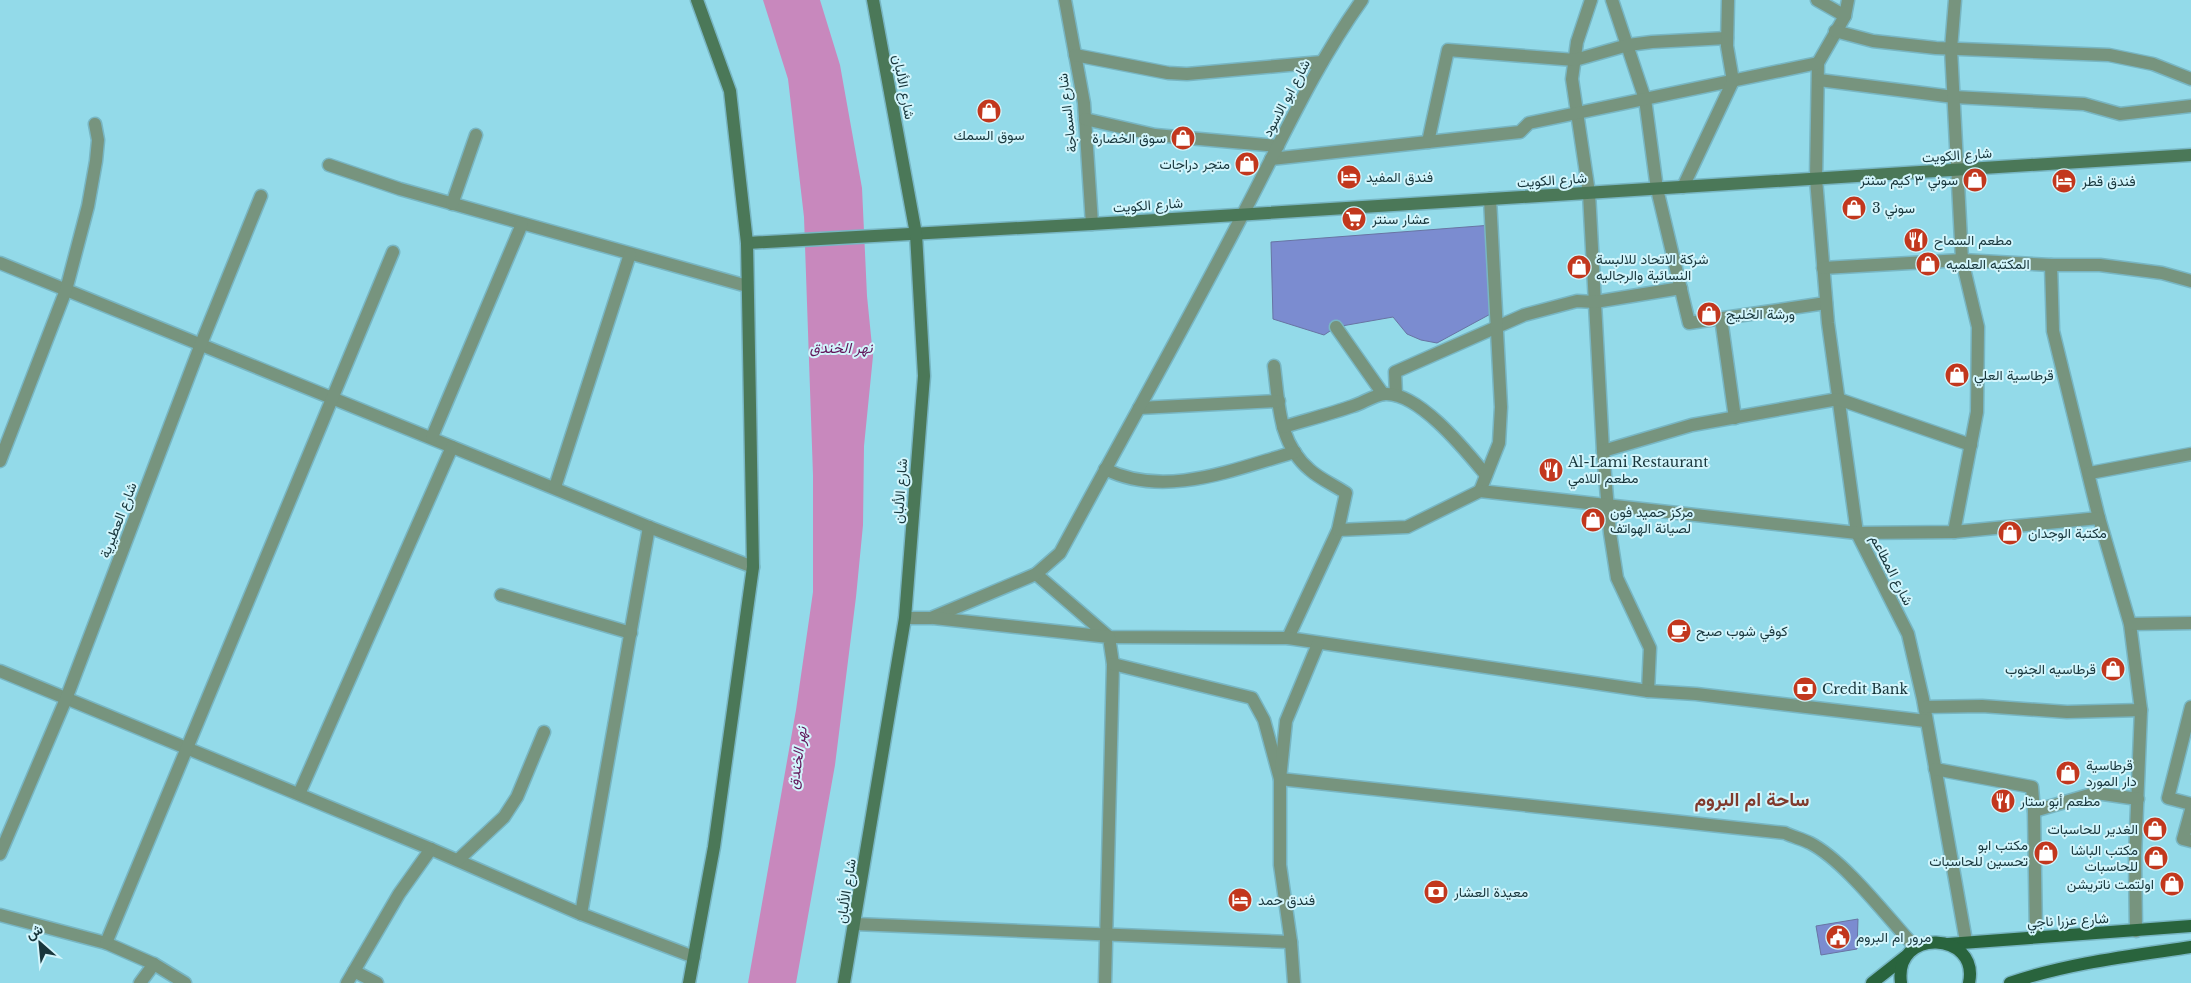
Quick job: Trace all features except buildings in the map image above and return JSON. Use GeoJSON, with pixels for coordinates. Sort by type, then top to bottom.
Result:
{"type":"FeatureCollection","features":[{"type":"Feature","properties":{"kind":"main road"},"geometry":{"type":"LineString","coordinates":[[689,983],[714,846],[753,567],[747,243],[730,91],[697,0]]}},
{"type":"Feature","properties":{"kind":"main road","name":"شارع الألبان"},"geometry":{"type":"LineString","coordinates":[[844,983],[856,924],[904,618],[924,376],[916,234],[872,0]]}},
{"type":"Feature","properties":{"kind":"main road","name":"شارع الكويت"},"geometry":{"type":"LineString","coordinates":[[747,243],[1092,224],[2191,155]]}},
{"type":"Feature","properties":{"kind":"main road","name":"شارع عزرا ناجي"},"geometry":{"type":"LineString","coordinates":[[1948,944],[1966,941],[2191,926]]}},
{"type":"Feature","properties":{"kind":"main road"},"geometry":{"type":"LineString","coordinates":[[1872,983],[1911,952],[1937,942],[1948,944],[1958,949],[1965,958],[1969,969],[1969,983]]}},
{"type":"Feature","properties":{"kind":"main road"},"geometry":{"type":"LineString","coordinates":[[2010,983],[2028,977],[2115,958],[2191,947]]}},
{"type":"Feature","properties":{"kind":"main road"},"geometry":{"type":"LineString","coordinates":[[1901,983],[1902,965],[1911,952]]}},
{"type":"Feature","properties":{"kind":"street","name":"شارع السماجة"},"geometry":{"type":"LineString","coordinates":[[1065,0],[1085,119],[1092,224]]}},
{"type":"Feature","properties":{"kind":"street","name":"شارع ابو الاسود"},"geometry":{"type":"LineString","coordinates":[[931,618],[1036,574],[1060,553],[1243,214],[1322,62],[1340,31],[1362,0]]}},
{"type":"Feature","properties":{"kind":"street"},"geometry":{"type":"LineString","coordinates":[[1591,0],[1577,42],[1572,79],[1589,193],[1607,506],[1617,578],[1650,648],[1648,691]]}},
{"type":"Feature","properties":{"kind":"street"},"geometry":{"type":"LineString","coordinates":[[1612,0],[1645,99],[1657,189],[1689,323],[1826,303]]}},
{"type":"Feature","properties":{"kind":"street"},"geometry":{"type":"LineString","coordinates":[[1683,187],[1733,81],[1727,38],[1728,0]]}},
{"type":"Feature","properties":{"kind":"street"},"geometry":{"type":"LineString","coordinates":[[1817,0],[1844,16]]}},
{"type":"Feature","properties":{"kind":"street"},"geometry":{"type":"LineString","coordinates":[[1271,159],[1520,132],[1529,123],[1818,63],[1844,16],[1848,0]]}},
{"type":"Feature","properties":{"kind":"street"},"geometry":{"type":"LineString","coordinates":[[1954,532],[1977,412],[1978,327],[1962,260],[1952,49],[1955,0]]}},
{"type":"Feature","properties":{"kind":"street"},"geometry":{"type":"LineString","coordinates":[[1835,31],[1874,41],[1952,49],[2109,55],[2153,64],[2191,79]]}},
{"type":"Feature","properties":{"kind":"street"},"geometry":{"type":"LineString","coordinates":[[1428,142],[1448,50],[1575,60],[1628,46],[1652,42],[1727,38]]}},
{"type":"Feature","properties":{"kind":"street"},"geometry":{"type":"LineString","coordinates":[[1075,55],[1168,73],[1187,74],[1322,62]]}},
{"type":"Feature","properties":{"kind":"street","name":"شارع المطاعم"},"geometry":{"type":"LineString","coordinates":[[1818,63],[1816,179],[1823,268],[1838,399],[1857,533],[1908,634],[1924,707],[1966,941]]}},
{"type":"Feature","properties":{"kind":"street"},"geometry":{"type":"LineString","coordinates":[[1819,80],[1954,97],[2084,104],[2120,114],[2191,106]]}},
{"type":"Feature","properties":{"kind":"street"},"geometry":{"type":"LineString","coordinates":[[1085,119],[1155,135],[1278,146]]}},
{"type":"Feature","properties":{"kind":"street"},"geometry":{"type":"LineString","coordinates":[[0,461],[66,290],[88,206],[96,161],[98,140],[95,124]]}},
{"type":"Feature","properties":{"kind":"street"},"geometry":{"type":"LineString","coordinates":[[452,204],[476,135]]}},
{"type":"Feature","properties":{"kind":"street"},"geometry":{"type":"LineString","coordinates":[[329,165],[400,189],[747,286]]}},
{"type":"Feature","properties":{"kind":"street","name":"شارع العطيرية"},"geometry":{"type":"LineString","coordinates":[[0,854],[66,698],[201,344],[262,196]]}},
{"type":"Feature","properties":{"kind":"street"},"geometry":{"type":"LineString","coordinates":[[1480,491],[1499,443],[1502,408],[1490,199]]}},
{"type":"Feature","properties":{"kind":"street"},"geometry":{"type":"LineString","coordinates":[[432,437],[522,224]]}},
{"type":"Feature","properties":{"kind":"street"},"geometry":{"type":"LineString","coordinates":[[106,943],[393,252]]}},
{"type":"Feature","properties":{"kind":"street"},"geometry":{"type":"LineString","coordinates":[[555,487],[630,254]]}},
{"type":"Feature","properties":{"kind":"street"},"geometry":{"type":"LineString","coordinates":[[1823,268],[1962,260],[2050,266],[2100,264],[2162,273],[2191,281]]}},
{"type":"Feature","properties":{"kind":"street"},"geometry":{"type":"LineString","coordinates":[[0,263],[555,487],[649,527],[753,567]]}},
{"type":"Feature","properties":{"kind":"street"},"geometry":{"type":"LineString","coordinates":[[2050,266],[2053,331],[2090,473],[2099,518],[2130,624],[2141,710],[2135,856],[2136,931]]}},
{"type":"Feature","properties":{"kind":"street"},"geometry":{"type":"LineString","coordinates":[[1374,382],[1524,315],[1550,307],[1577,301],[1595,302],[1680,288]]}},
{"type":"Feature","properties":{"kind":"street"},"geometry":{"type":"LineString","coordinates":[[1721,318],[1735,418]]}},
{"type":"Feature","properties":{"kind":"street"},"geometry":{"type":"LineString","coordinates":[[1336,327],[1374,382],[1389,394],[1427,413],[1450,433],[1486,475]]}},
{"type":"Feature","properties":{"kind":"street"},"geometry":{"type":"LineString","coordinates":[[1274,366],[1283,427],[1288,445],[1310,470],[1346,493],[1338,530],[1288,638]]}},
{"type":"Feature","properties":{"kind":"street"},"geometry":{"type":"LineString","coordinates":[[1389,394],[1396,372]]}},
{"type":"Feature","properties":{"kind":"street"},"geometry":{"type":"LineString","coordinates":[[1283,427],[1389,394]]}},
{"type":"Feature","properties":{"kind":"street"},"geometry":{"type":"LineString","coordinates":[[1603,451],[1692,425],[1838,399],[1971,445]]}},
{"type":"Feature","properties":{"kind":"street"},"geometry":{"type":"LineString","coordinates":[[1138,408],[1279,401]]}},
{"type":"Feature","properties":{"kind":"street"},"geometry":{"type":"LineString","coordinates":[[299,794],[452,447]]}},
{"type":"Feature","properties":{"kind":"street"},"geometry":{"type":"LineString","coordinates":[[1105,469],[1117,475],[1164,483],[1198,479],[1295,452]]}},
{"type":"Feature","properties":{"kind":"street"},"geometry":{"type":"LineString","coordinates":[[2090,473],[2191,454]]}},
{"type":"Feature","properties":{"kind":"street"},"geometry":{"type":"LineString","coordinates":[[1338,530],[1407,527],[1480,491],[1857,533],[1954,532],[2099,518]]}},
{"type":"Feature","properties":{"kind":"street"},"geometry":{"type":"LineString","coordinates":[[581,914],[649,527]]}},
{"type":"Feature","properties":{"kind":"street"},"geometry":{"type":"LineString","coordinates":[[1036,574],[1109,637],[1113,664],[1105,983]]}},
{"type":"Feature","properties":{"kind":"street"},"geometry":{"type":"LineString","coordinates":[[501,595],[630,633]]}},
{"type":"Feature","properties":{"kind":"street"},"geometry":{"type":"LineString","coordinates":[[904,618],[931,618],[1109,637],[1288,638],[1318,644],[1648,691],[1696,694],[1926,721]]}},
{"type":"Feature","properties":{"kind":"street"},"geometry":{"type":"LineString","coordinates":[[2130,624],[2191,623]]}},
{"type":"Feature","properties":{"kind":"street"},"geometry":{"type":"LineString","coordinates":[[1294,983],[1292,942],[1280,865],[1280,779],[1286,721],[1318,644]]}},
{"type":"Feature","properties":{"kind":"street"},"geometry":{"type":"LineString","coordinates":[[1113,664],[1252,698],[1264,720],[1280,779]]}},
{"type":"Feature","properties":{"kind":"street"},"geometry":{"type":"LineString","coordinates":[[0,671],[431,848],[581,914],[694,957]]}},
{"type":"Feature","properties":{"kind":"street"},"geometry":{"type":"LineString","coordinates":[[1924,707],[1982,706],[2067,712],[2141,710]]}},
{"type":"Feature","properties":{"kind":"street"},"geometry":{"type":"LineString","coordinates":[[2191,708],[2168,798],[2191,804]]}},
{"type":"Feature","properties":{"kind":"street"},"geometry":{"type":"LineString","coordinates":[[458,860],[504,817],[517,798],[544,732]]}},
{"type":"Feature","properties":{"kind":"street"},"geometry":{"type":"LineString","coordinates":[[1935,769],[2032,788],[2036,937]]}},
{"type":"Feature","properties":{"kind":"street"},"geometry":{"type":"LineString","coordinates":[[1280,779],[1785,833],[1811,844],[1837,863],[1911,952]]}},
{"type":"Feature","properties":{"kind":"street"},"geometry":{"type":"LineString","coordinates":[[2034,811],[2096,792],[2138,799]]}},
{"type":"Feature","properties":{"kind":"street"},"geometry":{"type":"LineString","coordinates":[[2191,810],[2183,840],[2191,841]]}},
{"type":"Feature","properties":{"kind":"street"},"geometry":{"type":"LineString","coordinates":[[347,983],[399,894],[431,848]]}},
{"type":"Feature","properties":{"kind":"street"},"geometry":{"type":"LineString","coordinates":[[0,915],[106,943],[154,964],[185,983]]}},
{"type":"Feature","properties":{"kind":"street"},"geometry":{"type":"LineString","coordinates":[[856,924],[1292,942]]}},
{"type":"Feature","properties":{"kind":"street"},"geometry":{"type":"LineString","coordinates":[[140,983],[154,964]]}},
{"type":"Feature","properties":{"kind":"street"},"geometry":{"type":"LineString","coordinates":[[354,971],[377,983]]}},
{"type":"Feature","properties":{"kind":"water","name":"نهر الخندق"},"geometry":{"type":"Polygon","coordinates":[[[763,0],[820,0],[840,65],[862,188],[867,296],[873,356],[864,446],[863,525],[856,597],[835,765],[796,983],[748,983],[796,710],[813,592],[813,475],[804,217],[788,79],[763,0]]]}},
{"type":"Feature","properties":{"kind":"place","name":"سوق السمك"},"geometry":{"type":"Point","coordinates":[989,111]}},
{"type":"Feature","properties":{"kind":"place","name":"سوق الخضارة"},"geometry":{"type":"Point","coordinates":[1183,138]}},
{"type":"Feature","properties":{"kind":"place","name":"متجر دراجات"},"geometry":{"type":"Point","coordinates":[1247,164]}},
{"type":"Feature","properties":{"kind":"place","name":"فندق المفيد"},"geometry":{"type":"Point","coordinates":[1349,177]}},
{"type":"Feature","properties":{"kind":"place","name":"سوني ٣ كيم سنتر"},"geometry":{"type":"Point","coordinates":[1975,180]}},
{"type":"Feature","properties":{"kind":"place","name":"فندق قطر"},"geometry":{"type":"Point","coordinates":[2064,181]}},
{"type":"Feature","properties":{"kind":"place","name":"سوني 3"},"geometry":{"type":"Point","coordinates":[1854,208]}},
{"type":"Feature","properties":{"kind":"place","name":"عشار سنتر"},"geometry":{"type":"Point","coordinates":[1354,219]}},
{"type":"Feature","properties":{"kind":"place","name":"مطعم السماح"},"geometry":{"type":"Point","coordinates":[1916,240]}},
{"type":"Feature","properties":{"kind":"place","name":"المكتبه العلميه"},"geometry":{"type":"Point","coordinates":[1928,264]}},
{"type":"Feature","properties":{"kind":"place","name":"شركة الاتحاد للالبسة النسائية والرجاليه"},"geometry":{"type":"Point","coordinates":[1579,267]}},
{"type":"Feature","properties":{"kind":"place","name":"ورشة الخليج"},"geometry":{"type":"Point","coordinates":[1709,314]}},
{"type":"Feature","properties":{"kind":"place","name":"قرطاسية العلي"},"geometry":{"type":"Point","coordinates":[1957,375]}},
{"type":"Feature","properties":{"kind":"place","name":"Al-Lami Restaurant مطعم اللامي"},"geometry":{"type":"Point","coordinates":[1551,470]}},
{"type":"Feature","properties":{"kind":"place","name":"مركز حميد فون لصيانة الهواتف"},"geometry":{"type":"Point","coordinates":[1593,520]}},
{"type":"Feature","properties":{"kind":"place","name":"مكتبة الوجدان"},"geometry":{"type":"Point","coordinates":[2010,533]}},
{"type":"Feature","properties":{"kind":"place","name":"كوفي شوب صبح"},"geometry":{"type":"Point","coordinates":[1679,631]}},
{"type":"Feature","properties":{"kind":"place","name":"قرطاسيه الجنوب"},"geometry":{"type":"Point","coordinates":[2113,669]}},
{"type":"Feature","properties":{"kind":"place","name":"Credit Bank"},"geometry":{"type":"Point","coordinates":[1805,689]}},
{"type":"Feature","properties":{"kind":"place","name":"قرطاسية دار المورد"},"geometry":{"type":"Point","coordinates":[2068,773]}},
{"type":"Feature","properties":{"kind":"place","name":"مطعم أبو ستار"},"geometry":{"type":"Point","coordinates":[2003,801]}},
{"type":"Feature","properties":{"kind":"place","name":"الغدير للحاسبات"},"geometry":{"type":"Point","coordinates":[2155,829]}},
{"type":"Feature","properties":{"kind":"place","name":"مكتب ابو تحسين للحاسبات"},"geometry":{"type":"Point","coordinates":[2046,853]}},
{"type":"Feature","properties":{"kind":"place","name":"مكتب الباشا للحاسبات"},"geometry":{"type":"Point","coordinates":[2156,858]}},
{"type":"Feature","properties":{"kind":"place","name":"اولتمت ناتريشن"},"geometry":{"type":"Point","coordinates":[2172,884]}},
{"type":"Feature","properties":{"kind":"place","name":"معيدة العشار"},"geometry":{"type":"Point","coordinates":[1436,892]}},
{"type":"Feature","properties":{"kind":"place","name":"فندق حمد"},"geometry":{"type":"Point","coordinates":[1240,900]}},
{"type":"Feature","properties":{"kind":"place","name":"مرور ام البروم"},"geometry":{"type":"Point","coordinates":[1838,937]}},
{"type":"Feature","properties":{"kind":"district","name":"ساحة ام البروم"},"geometry":{"type":"Point","coordinates":[1752,799]}}]}
